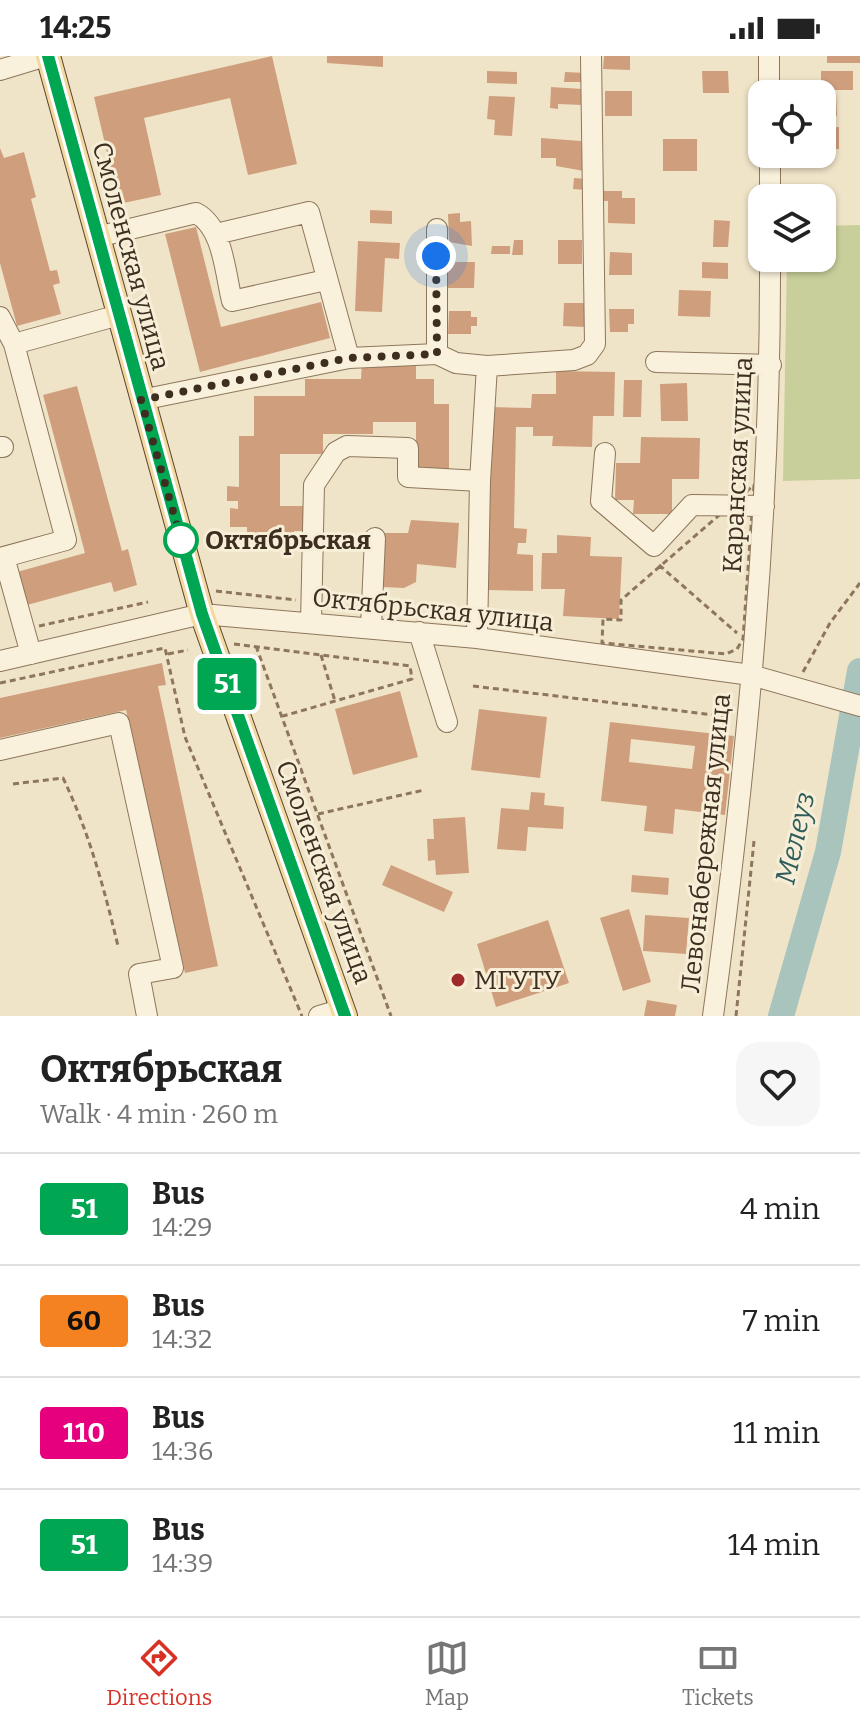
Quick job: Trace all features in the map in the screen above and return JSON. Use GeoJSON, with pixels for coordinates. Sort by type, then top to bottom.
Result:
{"type":"FeatureCollection","features":[{"type":"Feature","properties":{"kind":"main road","name":"Смоленская улица"},"geometry":{"type":"LineString","coordinates":[[47,56],[202,614],[344,1012]]}},
{"type":"Feature","properties":{"kind":"street"},"geometry":{"type":"LineString","coordinates":[[0,70],[47,56]]}},
{"type":"Feature","properties":{"kind":"street"},"geometry":{"type":"LineString","coordinates":[[141,400],[349,358],[437,354],[456,363],[487,366],[574,360],[587,355],[595,344],[596,332],[591,56]]}},
{"type":"Feature","properties":{"kind":"street"},"geometry":{"type":"LineString","coordinates":[[769,56],[769,80]]}},
{"type":"Feature","properties":{"kind":"street"},"geometry":{"type":"LineString","coordinates":[[216,234],[309,212],[349,358]]}},
{"type":"Feature","properties":{"kind":"street"},"geometry":{"type":"LineString","coordinates":[[97,237],[196,213],[210,220],[216,234],[232,301],[326,280]]}},
{"type":"Feature","properties":{"kind":"street"},"geometry":{"type":"LineString","coordinates":[[437,229],[437,354]]}},
{"type":"Feature","properties":{"kind":"street","name":"Каранская улица"},"geometry":{"type":"LineString","coordinates":[[751,675],[771,365],[770,272]]}},
{"type":"Feature","properties":{"kind":"street"},"geometry":{"type":"LineString","coordinates":[[14,344],[119,315]]}},
{"type":"Feature","properties":{"kind":"street"},"geometry":{"type":"LineString","coordinates":[[0,317],[14,344],[66,540],[2,558],[31,654]]}},
{"type":"Feature","properties":{"kind":"street"},"geometry":{"type":"LineString","coordinates":[[656,362],[771,365]]}},
{"type":"Feature","properties":{"kind":"street"},"geometry":{"type":"LineString","coordinates":[[477,638],[480,481],[487,366]]}},
{"type":"Feature","properties":{"kind":"street"},"geometry":{"type":"LineString","coordinates":[[311,623],[314,485],[336,452],[358,445],[408,448],[408,477],[480,481]]}},
{"type":"Feature","properties":{"kind":"street"},"geometry":{"type":"LineString","coordinates":[[605,453],[601,501],[654,546],[692,505],[764,506]]}},
{"type":"Feature","properties":{"kind":"street"},"geometry":{"type":"LineString","coordinates":[[371,618],[375,538]]}},
{"type":"Feature","properties":{"kind":"street","name":"Октябрьская улица"},"geometry":{"type":"LineString","coordinates":[[0,661],[202,614],[311,623],[371,618],[418,623],[477,638],[802,680],[860,706]]}},
{"type":"Feature","properties":{"kind":"street"},"geometry":{"type":"LineString","coordinates":[[418,623],[447,722]]}},
{"type":"Feature","properties":{"kind":"street","name":"Левонабережная улица"},"geometry":{"type":"LineString","coordinates":[[713,1016],[731,889],[751,675]]}},
{"type":"Feature","properties":{"kind":"street"},"geometry":{"type":"LineString","coordinates":[[0,750],[119,723],[173,968],[139,974],[147,1016]]}},
{"type":"Feature","properties":{"kind":"street"},"geometry":{"type":"LineString","coordinates":[[310,1015],[344,1012]]}},
{"type":"Feature","properties":{"kind":"path"},"geometry":{"type":"LineString","coordinates":[[649,556],[660,566],[743,639],[737,649],[726,654],[602,643],[603,619],[621,620],[621,600],[660,566],[754,485]]}},
{"type":"Feature","properties":{"kind":"path"},"geometry":{"type":"LineString","coordinates":[[802,680],[830,623],[860,583]]}},
{"type":"Feature","properties":{"kind":"path"},"geometry":{"type":"LineString","coordinates":[[209,590],[312,602],[371,618],[418,623]]}},
{"type":"Feature","properties":{"kind":"path"},"geometry":{"type":"LineString","coordinates":[[24,629],[148,602]]}},
{"type":"Feature","properties":{"kind":"path"},"geometry":{"type":"LineString","coordinates":[[226,643],[410,666],[412,679],[282,716]]}},
{"type":"Feature","properties":{"kind":"path"},"geometry":{"type":"LineString","coordinates":[[256,646],[391,1016]]}},
{"type":"Feature","properties":{"kind":"path"},"geometry":{"type":"LineString","coordinates":[[0,683],[165,648],[185,737],[310,1015]]}},
{"type":"Feature","properties":{"kind":"path"},"geometry":{"type":"LineString","coordinates":[[166,654],[188,650]]}},
{"type":"Feature","properties":{"kind":"path"},"geometry":{"type":"LineString","coordinates":[[321,655],[335,701]]}},
{"type":"Feature","properties":{"kind":"path"},"geometry":{"type":"LineString","coordinates":[[473,686],[746,719]]}},
{"type":"Feature","properties":{"kind":"path"},"geometry":{"type":"LineString","coordinates":[[13,784],[63,778],[80,813],[101,876],[118,946]]}},
{"type":"Feature","properties":{"kind":"path"},"geometry":{"type":"LineString","coordinates":[[318,814],[424,790]]}},
{"type":"Feature","properties":{"kind":"green space"},"geometry":{"type":"Polygon","coordinates":[[[860,225],[860,479],[783,481],[787,272],[836,272],[836,226],[860,225]]]}},
{"type":"Feature","properties":{"kind":"building"},"geometry":{"type":"Polygon","coordinates":[[[272,56],[297,164],[248,175],[230,98],[144,118],[161,195],[119,204],[94,97],[272,56]]]}},
{"type":"Feature","properties":{"kind":"building"},"geometry":{"type":"Polygon","coordinates":[[[327,56],[383,56],[383,67],[327,63],[327,56]]]}},
{"type":"Feature","properties":{"kind":"building"},"geometry":{"type":"Polygon","coordinates":[[[604,56],[630,56],[630,70],[603,69],[604,56]]]}},
{"type":"Feature","properties":{"kind":"building"},"geometry":{"type":"Polygon","coordinates":[[[827,56],[860,56],[860,63],[827,63],[827,56]]]}},
{"type":"Feature","properties":{"kind":"building"},"geometry":{"type":"Polygon","coordinates":[[[487,71],[517,72],[517,84],[487,83],[487,71]]]}},
{"type":"Feature","properties":{"kind":"building"},"geometry":{"type":"Polygon","coordinates":[[[702,71],[728,71],[729,93],[703,93],[702,71]]]}},
{"type":"Feature","properties":{"kind":"building"},"geometry":{"type":"Polygon","coordinates":[[[821,71],[853,71],[853,90],[836,90],[836,80],[821,80],[821,71]]]}},
{"type":"Feature","properties":{"kind":"building"},"geometry":{"type":"Polygon","coordinates":[[[565,72],[586,73],[586,82],[564,82],[565,72]]]}},
{"type":"Feature","properties":{"kind":"building"},"geometry":{"type":"Polygon","coordinates":[[[551,87],[583,89],[582,105],[558,104],[558,109],[550,108],[551,87]]]}},
{"type":"Feature","properties":{"kind":"building"},"geometry":{"type":"Polygon","coordinates":[[[605,91],[632,91],[632,116],[605,116],[605,91]]]}},
{"type":"Feature","properties":{"kind":"building"},"geometry":{"type":"Polygon","coordinates":[[[489,96],[515,97],[512,136],[494,135],[495,120],[487,119],[489,96]]]}},
{"type":"Feature","properties":{"kind":"building"},"geometry":{"type":"Polygon","coordinates":[[[836,127],[839,127],[839,149],[836,149],[836,127]]]}},
{"type":"Feature","properties":{"kind":"building"},"geometry":{"type":"Polygon","coordinates":[[[541,138],[581,141],[584,171],[556,166],[556,158],[541,158],[541,138]]]}},
{"type":"Feature","properties":{"kind":"building"},"geometry":{"type":"Polygon","coordinates":[[[663,139],[697,139],[697,171],[663,171],[663,139]]]}},
{"type":"Feature","properties":{"kind":"building"},"geometry":{"type":"Polygon","coordinates":[[[0,148],[4,158],[24,152],[36,197],[31,199],[50,271],[57,270],[60,283],[53,285],[61,314],[17,326],[0,263],[0,148]]]}},
{"type":"Feature","properties":{"kind":"building"},"geometry":{"type":"Polygon","coordinates":[[[574,178],[587,179],[587,190],[573,189],[574,178]]]}},
{"type":"Feature","properties":{"kind":"building"},"geometry":{"type":"Polygon","coordinates":[[[602,191],[622,191],[622,198],[635,198],[635,224],[608,223],[608,201],[602,201],[602,191]]]}},
{"type":"Feature","properties":{"kind":"building"},"geometry":{"type":"Polygon","coordinates":[[[370,210],[392,211],[392,224],[370,223],[370,210]]]}},
{"type":"Feature","properties":{"kind":"building"},"geometry":{"type":"Polygon","coordinates":[[[460,213],[460,222],[471,221],[472,246],[449,242],[448,214],[460,213]]]}},
{"type":"Feature","properties":{"kind":"building"},"geometry":{"type":"Polygon","coordinates":[[[714,220],[730,221],[728,247],[713,247],[714,220]]]}},
{"type":"Feature","properties":{"kind":"building"},"geometry":{"type":"Polygon","coordinates":[[[196,227],[221,327],[321,302],[330,338],[200,372],[165,234],[196,227]]]}},
{"type":"Feature","properties":{"kind":"building"},"geometry":{"type":"Polygon","coordinates":[[[514,240],[523,240],[523,255],[512,255],[514,240]]]}},
{"type":"Feature","properties":{"kind":"building"},"geometry":{"type":"Polygon","coordinates":[[[558,240],[582,240],[582,264],[558,264],[558,240]]]}},
{"type":"Feature","properties":{"kind":"building"},"geometry":{"type":"Polygon","coordinates":[[[358,241],[400,243],[399,259],[385,258],[382,312],[355,311],[358,241]]]}},
{"type":"Feature","properties":{"kind":"building"},"geometry":{"type":"Polygon","coordinates":[[[492,246],[510,246],[510,254],[491,254],[492,246]]]}},
{"type":"Feature","properties":{"kind":"building"},"geometry":{"type":"Polygon","coordinates":[[[610,252],[632,253],[632,275],[609,275],[610,252]]]}},
{"type":"Feature","properties":{"kind":"building"},"geometry":{"type":"Polygon","coordinates":[[[448,262],[475,262],[474,288],[447,288],[448,262]]]}},
{"type":"Feature","properties":{"kind":"building"},"geometry":{"type":"Polygon","coordinates":[[[702,262],[728,263],[728,279],[702,278],[702,262]]]}},
{"type":"Feature","properties":{"kind":"building"},"geometry":{"type":"Polygon","coordinates":[[[679,290],[711,291],[710,317],[678,316],[679,290]]]}},
{"type":"Feature","properties":{"kind":"building"},"geometry":{"type":"Polygon","coordinates":[[[564,303],[584,303],[584,327],[563,326],[564,303]]]}},
{"type":"Feature","properties":{"kind":"building"},"geometry":{"type":"Polygon","coordinates":[[[609,309],[634,309],[634,324],[628,324],[628,332],[610,332],[609,309]]]}},
{"type":"Feature","properties":{"kind":"building"},"geometry":{"type":"Polygon","coordinates":[[[449,311],[471,311],[471,317],[477,317],[477,326],[471,326],[471,334],[448,334],[449,311]]]}},
{"type":"Feature","properties":{"kind":"building"},"geometry":{"type":"Polygon","coordinates":[[[362,361],[416,361],[416,379],[434,379],[434,404],[449,404],[449,474],[416,474],[416,422],[373,422],[373,434],[323,434],[323,454],[280,454],[280,506],[306,506],[306,531],[294,531],[294,541],[247,541],[247,527],[230,527],[230,508],[238,509],[238,501],[227,501],[227,486],[239,487],[239,436],[254,436],[254,396],[305,396],[305,379],[361,379],[362,361]]]}},
{"type":"Feature","properties":{"kind":"building"},"geometry":{"type":"Polygon","coordinates":[[[556,371],[615,372],[614,416],[593,416],[592,447],[552,446],[553,436],[533,436],[533,427],[516,427],[514,528],[527,529],[526,543],[518,543],[517,554],[533,555],[533,591],[486,590],[490,407],[531,408],[532,394],[556,394],[556,371]]]}},
{"type":"Feature","properties":{"kind":"building"},"geometry":{"type":"Polygon","coordinates":[[[624,380],[642,380],[641,417],[623,417],[624,380]]]}},
{"type":"Feature","properties":{"kind":"building"},"geometry":{"type":"Polygon","coordinates":[[[687,383],[688,421],[661,421],[660,384],[687,383]]]}},
{"type":"Feature","properties":{"kind":"building"},"geometry":{"type":"Polygon","coordinates":[[[77,386],[122,551],[128,549],[137,585],[114,592],[111,582],[27,605],[17,572],[85,553],[43,395],[77,386]]]}},
{"type":"Feature","properties":{"kind":"building"},"geometry":{"type":"Polygon","coordinates":[[[641,437],[700,438],[699,479],[672,479],[672,514],[633,514],[634,500],[615,500],[616,463],[640,463],[641,437]]]}},
{"type":"Feature","properties":{"kind":"building"},"geometry":{"type":"Polygon","coordinates":[[[411,520],[459,523],[456,568],[417,564],[416,582],[404,588],[383,587],[383,533],[408,533],[411,520]]]}},
{"type":"Feature","properties":{"kind":"building"},"geometry":{"type":"Polygon","coordinates":[[[557,535],[591,537],[590,556],[622,557],[619,619],[563,616],[565,589],[541,589],[542,553],[557,553],[557,535]]]}},
{"type":"Feature","properties":{"kind":"building"},"geometry":{"type":"Polygon","coordinates":[[[162,663],[166,685],[158,686],[218,966],[185,973],[126,710],[0,738],[0,698],[162,663]]]}},
{"type":"Feature","properties":{"kind":"building"},"geometry":{"type":"Polygon","coordinates":[[[400,691],[418,757],[353,775],[335,709],[400,691]]]}},
{"type":"Feature","properties":{"kind":"building"},"geometry":{"type":"Polygon","coordinates":[[[479,709],[547,717],[540,778],[471,770],[479,709]]]}},
{"type":"Feature","properties":{"kind":"building"},"geometry":{"type":"Polygon","coordinates":[[[610,722],[734,736],[725,815],[675,809],[673,834],[644,831],[647,806],[601,801],[610,722]],[[631,739],[629,762],[692,769],[695,746],[631,739]]]}},
{"type":"Feature","properties":{"kind":"building"},"geometry":{"type":"Polygon","coordinates":[[[531,792],[545,793],[544,805],[564,807],[563,829],[528,827],[526,851],[497,849],[501,808],[529,810],[531,792]]]}},
{"type":"Feature","properties":{"kind":"building"},"geometry":{"type":"Polygon","coordinates":[[[465,817],[469,873],[436,875],[435,860],[428,861],[427,839],[434,839],[433,819],[465,817]]]}},
{"type":"Feature","properties":{"kind":"building"},"geometry":{"type":"Polygon","coordinates":[[[391,865],[453,892],[444,912],[382,885],[391,865]]]}},
{"type":"Feature","properties":{"kind":"building"},"geometry":{"type":"Polygon","coordinates":[[[632,875],[669,878],[668,895],[631,892],[632,875]]]}},
{"type":"Feature","properties":{"kind":"building"},"geometry":{"type":"Polygon","coordinates":[[[629,909],[651,982],[623,991],[600,918],[629,909]]]}},
{"type":"Feature","properties":{"kind":"building"},"geometry":{"type":"Polygon","coordinates":[[[645,915],[689,918],[686,954],[643,951],[645,915]]]}},
{"type":"Feature","properties":{"kind":"building"},"geometry":{"type":"Polygon","coordinates":[[[548,920],[569,983],[496,1007],[477,944],[548,920]]]}},
{"type":"Feature","properties":{"kind":"building"},"geometry":{"type":"Polygon","coordinates":[[[647,1000],[677,1005],[675,1016],[644,1016],[647,1000]]]}},
{"type":"Feature","properties":{"kind":"waterway","name":"Мелеуз"},"geometry":{"type":"LineString","coordinates":[[781,1016],[828,852],[860,671]]}},
{"type":"Feature","properties":{"kind":"bus line","name":"51"},"geometry":{"type":"LineString","coordinates":[[48,56],[202,614],[345,1016]]}},
{"type":"Feature","properties":{"kind":"place","name":"Октябрьская"},"geometry":{"type":"Point","coordinates":[181,540]}},
{"type":"Feature","properties":{"kind":"place","name":"МГУТУ"},"geometry":{"type":"Point","coordinates":[458,980]}},
{"type":"Feature","properties":{"kind":"route"},"geometry":{"type":"LineString","coordinates":[[181,540],[185,553],[141,400],[213,383],[349,358],[437,354],[436,256]]}}]}
